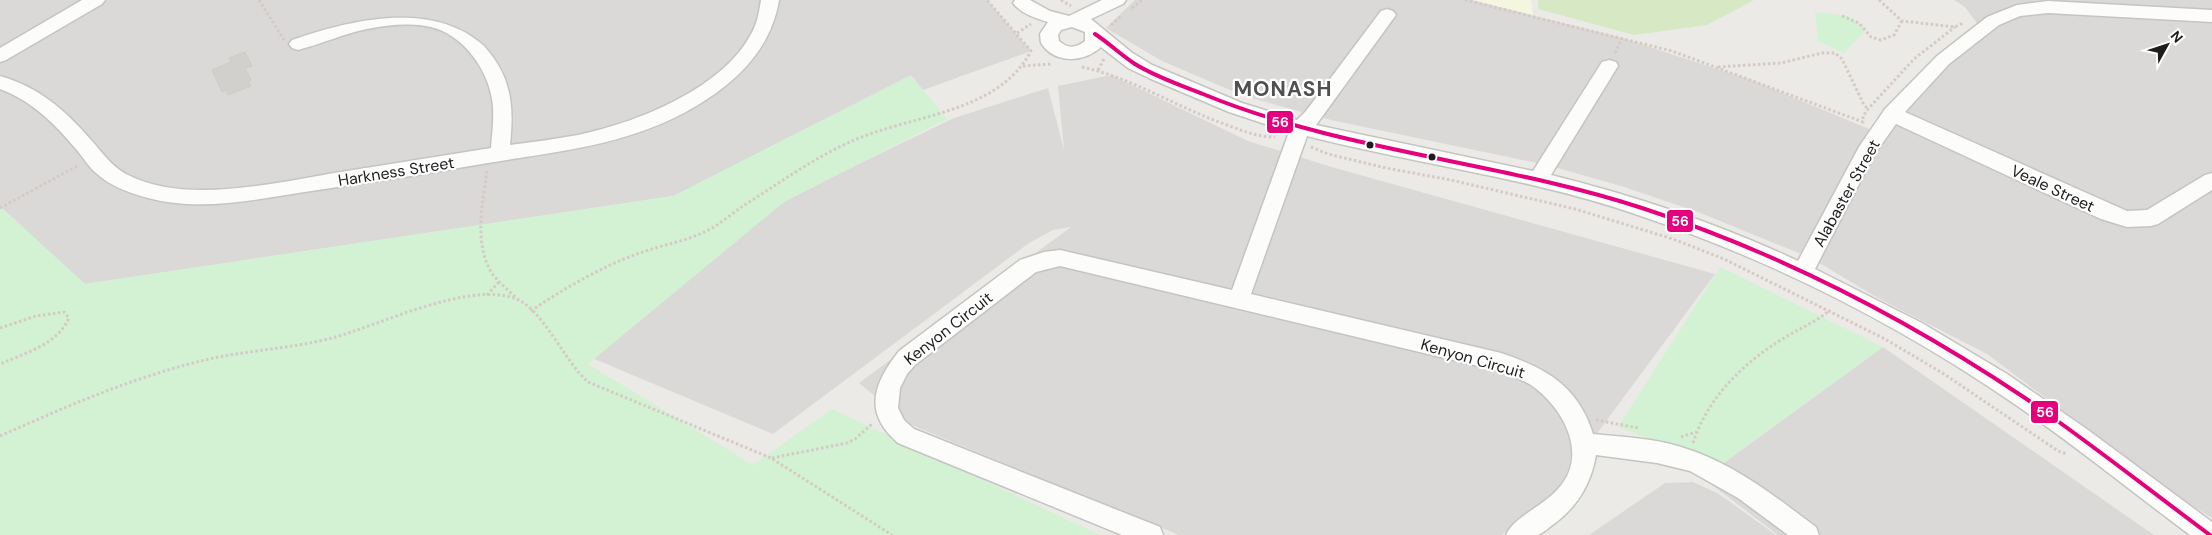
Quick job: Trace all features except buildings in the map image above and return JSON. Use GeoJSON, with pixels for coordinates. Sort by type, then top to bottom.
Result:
{"type":"FeatureCollection","features":[{"type":"Feature","properties":{"kind":"street"},"geometry":{"type":"LineString","coordinates":[[0,56],[40,30],[96,0]]}},
{"type":"Feature","properties":{"kind":"street","name":"Harkness Street"},"geometry":{"type":"LineString","coordinates":[[0,82],[20,88],[43,101],[60,117],[104,168],[126,182],[156,192],[193,197],[257,193],[578,142],[616,133],[670,111],[702,93],[729,73],[750,51],[767,20],[770,0]]}},
{"type":"Feature","properties":{"kind":"street"},"geometry":{"type":"LineString","coordinates":[[1020,1],[1044,15],[1070,16],[1082,22],[1136,64],[1208,98],[1304,136],[1538,180],[1637,206],[1695,226],[1803,272],[1920,333],[2000,382],[2081,437],[2210,535]]}},
{"type":"Feature","properties":{"kind":"street"},"geometry":{"type":"LineString","coordinates":[[1020,1],[1053,47],[1065,52],[1080,52],[1136,64]]}},
{"type":"Feature","properties":{"kind":"street"},"geometry":{"type":"LineString","coordinates":[[1048,38],[1051,29],[1070,16],[1115,2]]}},
{"type":"Feature","properties":{"kind":"street"},"geometry":{"type":"LineString","coordinates":[[1080,52],[1091,47],[1096,38],[1095,32],[1115,2]]}},
{"type":"Feature","properties":{"kind":"street","name":"Alabaster Street"},"geometry":{"type":"LineString","coordinates":[[1803,272],[1866,152],[1892,114],[1943,60],[2000,17],[2018,11],[2048,7],[2212,16]]}},
{"type":"Feature","properties":{"kind":"street"},"geometry":{"type":"LineString","coordinates":[[1239,300],[1313,116],[1387,15]]}},
{"type":"Feature","properties":{"kind":"street"},"geometry":{"type":"LineString","coordinates":[[290,42],[349,27],[389,20],[414,19],[445,26],[473,46],[495,76],[502,100],[502,127],[494,155]]}},
{"type":"Feature","properties":{"kind":"street"},"geometry":{"type":"LineString","coordinates":[[1538,180],[1609,66]]}},
{"type":"Feature","properties":{"kind":"street","name":"Veale Street"},"geometry":{"type":"LineString","coordinates":[[1892,114],[2127,219],[2151,218],[2212,180]]}},
{"type":"Feature","properties":{"kind":"street","name":"Kenyon Circuit"},"geometry":{"type":"LineString","coordinates":[[1151,535],[906,436],[899,431],[888,415],[885,400],[893,374],[907,358],[1028,266],[1044,260],[1060,258],[1076,260],[1501,362],[1540,379],[1561,397],[1576,419],[1585,444],[1585,459],[1582,473],[1565,500],[1518,535]]}},
{"type":"Feature","properties":{"kind":"street"},"geometry":{"type":"LineString","coordinates":[[1585,444],[1640,450],[1690,461],[1736,483],[1807,535]]}},
{"type":"Feature","properties":{"kind":"path"},"geometry":{"type":"LineString","coordinates":[[259,0],[290,42]]}},
{"type":"Feature","properties":{"kind":"path"},"geometry":{"type":"LineString","coordinates":[[532,311],[557,293],[630,257],[703,233],[800,169],[849,142],[876,131],[954,108],[985,96],[1001,86],[1023,66],[1032,50],[987,0]]}},
{"type":"Feature","properties":{"kind":"path"},"geometry":{"type":"LineString","coordinates":[[1061,0],[1070,16]]}},
{"type":"Feature","properties":{"kind":"path"},"geometry":{"type":"LineString","coordinates":[[1466,0],[1672,51],[1863,122],[1863,116],[1868,108],[1914,60],[1955,27],[1970,20],[1987,26]]}},
{"type":"Feature","properties":{"kind":"path"},"geometry":{"type":"LineString","coordinates":[[1878,0],[1894,12],[1902,21],[1955,27]]}},
{"type":"Feature","properties":{"kind":"path"},"geometry":{"type":"LineString","coordinates":[[1842,16],[1860,24],[1872,37],[1883,40],[1891,38],[1900,27],[1902,21]]}},
{"type":"Feature","properties":{"kind":"path"},"geometry":{"type":"LineString","coordinates":[[1717,67],[1781,63],[1834,52],[1842,59],[1864,105],[1868,108]]}},
{"type":"Feature","properties":{"kind":"path"},"geometry":{"type":"LineString","coordinates":[[1098,70],[1102,61]]}},
{"type":"Feature","properties":{"kind":"path"},"geometry":{"type":"LineString","coordinates":[[1304,136],[1328,154],[1554,203],[1629,225],[1724,259],[1830,310],[1944,374],[2058,451],[2076,457]]}},
{"type":"Feature","properties":{"kind":"path"},"geometry":{"type":"LineString","coordinates":[[494,155],[481,232],[486,260],[499,282],[532,311],[551,334],[576,372],[588,382],[771,458],[892,535]]}},
{"type":"Feature","properties":{"kind":"path"},"geometry":{"type":"LineString","coordinates":[[0,208],[94,157]]}},
{"type":"Feature","properties":{"kind":"path"},"geometry":{"type":"LineString","coordinates":[[486,295],[499,282]]}},
{"type":"Feature","properties":{"kind":"path"},"geometry":{"type":"LineString","coordinates":[[0,436],[84,400],[182,366],[207,360],[322,341],[441,304],[486,295],[516,298]]}},
{"type":"Feature","properties":{"kind":"path"},"geometry":{"type":"LineString","coordinates":[[1690,461],[1696,431],[1714,400],[1746,363],[1787,336],[1815,323],[1830,310]]}},
{"type":"Feature","properties":{"kind":"path"},"geometry":{"type":"LineString","coordinates":[[0,328],[51,312],[64,312],[69,318],[65,328],[54,339],[0,364]]}},
{"type":"Feature","properties":{"kind":"shaded area"},"geometry":{"type":"Polygon","coordinates":[[[0,0],[987,0],[1031,51],[923,90],[673,196],[85,284],[0,213],[0,0]]]}},
{"type":"Feature","properties":{"kind":"shaded area"},"geometry":{"type":"Polygon","coordinates":[[[1135,0],[1471,0],[1622,38],[1751,80],[1879,133],[1982,30],[1965,7],[1954,0],[2212,0],[2212,518],[2175,495],[1987,354],[1878,298],[1811,258],[1698,212],[1621,186],[1547,165],[1331,120],[1244,96],[1162,61],[1106,28],[1135,0]]]}},
{"type":"Feature","properties":{"kind":"shaded area"},"geometry":{"type":"Polygon","coordinates":[[[1473,0],[1531,0],[1533,15],[1473,0]]]}},
{"type":"Feature","properties":{"kind":"shaded area"},"geometry":{"type":"Polygon","coordinates":[[[1111,75],[1248,141],[1335,168],[1715,274],[1598,432],[1562,485],[1502,535],[1179,535],[909,424],[859,383],[1071,227],[1053,230],[1029,243],[773,434],[592,358],[786,199],[954,118],[1048,88],[1064,150],[1058,86],[1111,75]]]}},
{"type":"Feature","properties":{"kind":"shaded area"},"geometry":{"type":"Polygon","coordinates":[[[1883,347],[2154,535],[1778,535],[1703,478],[1883,347]]]}},
{"type":"Feature","properties":{"kind":"shaded area"},"geometry":{"type":"Polygon","coordinates":[[[1693,482],[1719,494],[1776,535],[1589,535],[1665,483],[1693,482]]]}},
{"type":"Feature","properties":{"kind":"green space"},"geometry":{"type":"Polygon","coordinates":[[[1538,0],[1754,0],[1707,25],[1634,35],[1538,9],[1538,0]]]}},
{"type":"Feature","properties":{"kind":"green space"},"geometry":{"type":"Polygon","coordinates":[[[1815,12],[1847,16],[1862,25],[1864,32],[1844,53],[1818,41],[1815,12]]]}},
{"type":"Feature","properties":{"kind":"green space"},"geometry":{"type":"Polygon","coordinates":[[[911,75],[947,119],[784,202],[588,364],[753,465],[832,409],[1100,535],[0,535],[0,206],[85,284],[673,196],[911,75]]]}},
{"type":"Feature","properties":{"kind":"green space"},"geometry":{"type":"Polygon","coordinates":[[[1720,267],[1883,347],[1720,465],[1618,427],[1720,267]]]}},
{"type":"Feature","properties":{"kind":"transit line","name":"56"},"geometry":{"type":"LineString","coordinates":[[1095,34],[1140,67],[1236,108],[1293,126],[1351,140],[1585,191],[1642,208],[1689,225],[1781,262],[1826,283],[1914,330],[1999,381],[2079,437],[2210,535]]}},
{"type":"Feature","properties":{"kind":"district","name":"MONASH"},"geometry":{"type":"Point","coordinates":[1283,89]}}]}
